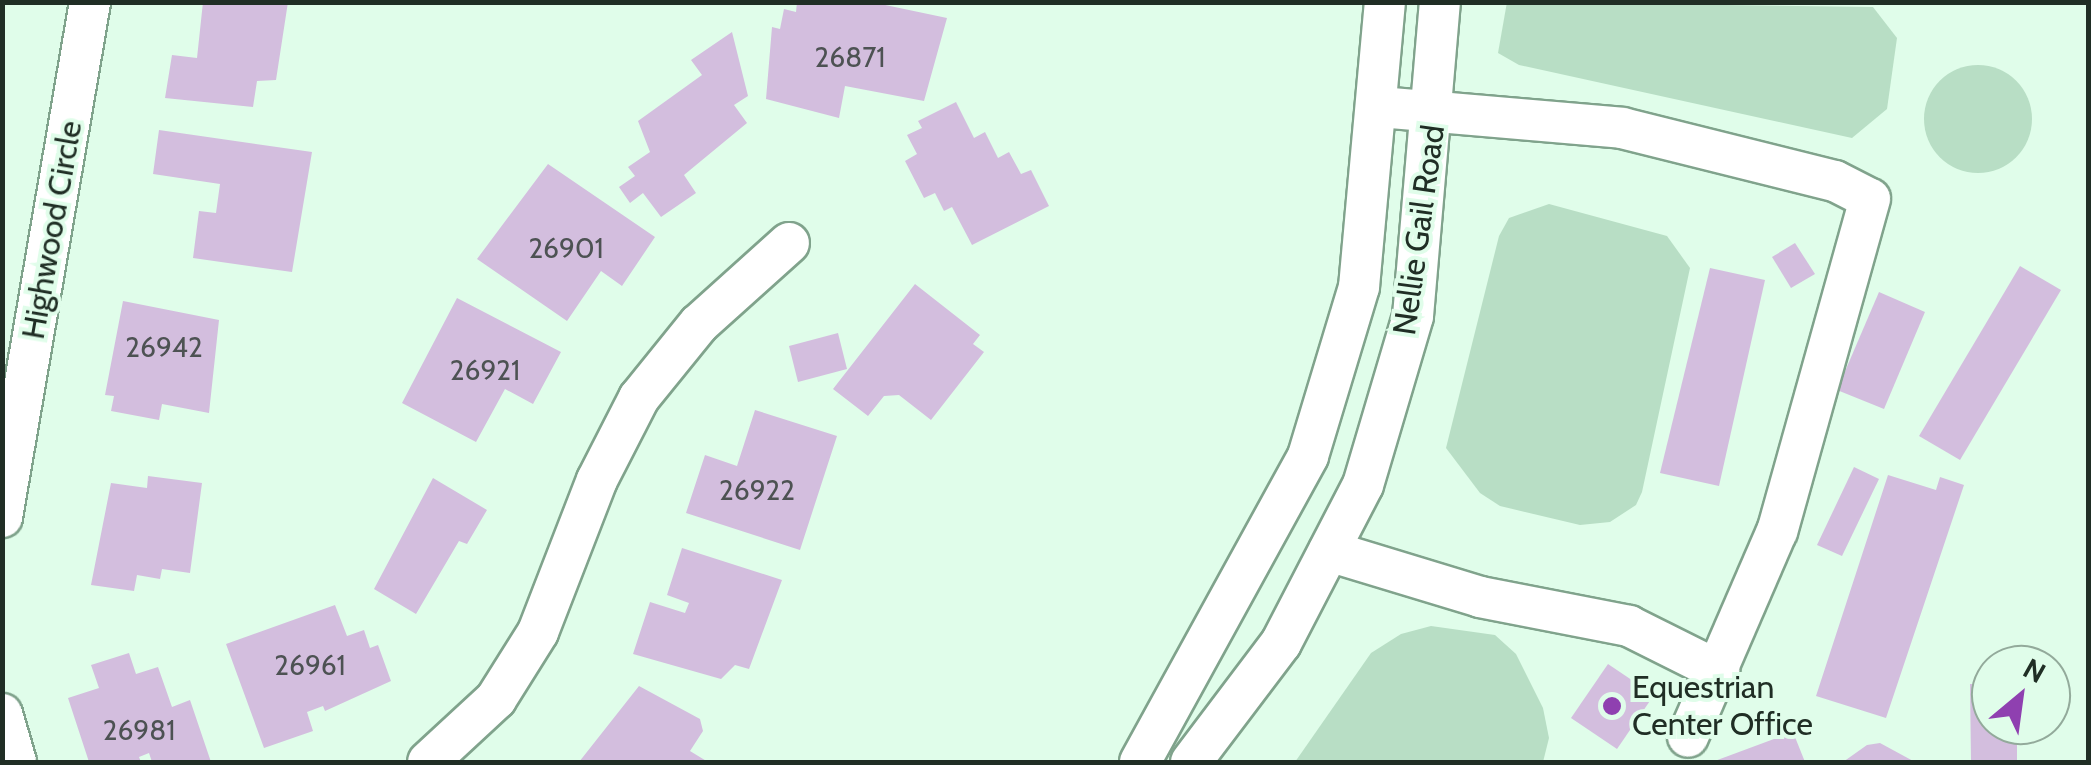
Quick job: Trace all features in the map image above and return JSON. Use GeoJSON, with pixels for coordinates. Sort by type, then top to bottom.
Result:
{"type":"FeatureCollection","features":[{"type":"Feature","properties":{"kind":"street","name":"Highwood Circle"},"geometry":{"type":"LineString","coordinates":[[2,517],[90,2]]}},
{"type":"Feature","properties":{"kind":"street","name":"Nellie Gail Road"},"geometry":{"type":"LineString","coordinates":[[1140,762],[1308,456],[1359,287],[1386,2]]}},
{"type":"Feature","properties":{"kind":"street","name":"Nellie Gail Road"},"geometry":{"type":"LineString","coordinates":[[1191,762],[1280,643],[1363,485],[1413,316],[1436,110],[1440,2]]}},
{"type":"Feature","properties":{"kind":"street"},"geometry":{"type":"LineString","coordinates":[[1379,107],[1622,128],[1835,181],[1870,198],[1778,531],[1688,737]]}},
{"type":"Feature","properties":{"kind":"street"},"geometry":{"type":"LineString","coordinates":[[428,762],[496,699],[538,632],[597,480],[640,398],[699,324],[789,242]]}},
{"type":"Feature","properties":{"kind":"street"},"geometry":{"type":"LineString","coordinates":[[1329,551],[1480,597],[1629,626],[1719,671]]}},
{"type":"Feature","properties":{"kind":"street"},"geometry":{"type":"LineString","coordinates":[[2,714],[16,762]]}},
{"type":"Feature","properties":{"kind":"green space"},"geometry":{"type":"Polygon","coordinates":[[[1507,2],[1873,7],[1897,38],[1887,109],[1852,138],[1519,65],[1498,53],[1507,2]]]}},
{"type":"Feature","properties":{"kind":"green space"},"geometry":{"type":"Polygon","coordinates":[[[1978,65],[1999,69],[2016,81],[2028,98],[2032,119],[2028,140],[2016,157],[1999,169],[1978,173],[1957,169],[1940,157],[1928,140],[1924,119],[1928,98],[1940,81],[1957,69],[1978,65]]]}},
{"type":"Feature","properties":{"kind":"green space"},"geometry":{"type":"Polygon","coordinates":[[[1549,204],[1667,236],[1690,268],[1642,492],[1636,505],[1610,522],[1580,525],[1500,506],[1480,493],[1446,448],[1499,236],[1509,218],[1549,204]]]}},
{"type":"Feature","properties":{"kind":"green space"},"geometry":{"type":"Polygon","coordinates":[[[1431,626],[1495,635],[1516,654],[1543,708],[1549,738],[1543,762],[1295,762],[1371,653],[1401,634],[1431,626]]]}},
{"type":"Feature","properties":{"kind":"building"},"geometry":{"type":"Polygon","coordinates":[[[203,2],[288,2],[276,80],[257,81],[253,107],[165,98],[172,55],[197,58],[203,2]]]}},
{"type":"Feature","properties":{"kind":"building"},"geometry":{"type":"Polygon","coordinates":[[[797,2],[871,2],[947,18],[924,101],[845,86],[839,118],[766,99],[772,27],[780,29],[784,9],[796,12],[797,2]]]}},
{"type":"Feature","properties":{"kind":"building"},"geometry":{"type":"Polygon","coordinates":[[[732,32],[748,96],[734,105],[747,123],[684,175],[696,193],[661,217],[643,193],[630,203],[619,187],[635,176],[628,167],[650,152],[638,121],[702,75],[691,60],[732,32]]]}},
{"type":"Feature","properties":{"kind":"building"},"geometry":{"type":"Polygon","coordinates":[[[956,102],[974,138],[985,132],[998,158],[1009,152],[1021,174],[1031,170],[1049,206],[972,245],[952,207],[944,211],[935,193],[924,198],[905,161],[917,154],[907,135],[922,128],[918,121],[956,102]]]}},
{"type":"Feature","properties":{"kind":"building"},"geometry":{"type":"Polygon","coordinates":[[[159,130],[312,152],[292,272],[193,258],[199,211],[216,213],[220,184],[153,174],[159,130]]]}},
{"type":"Feature","properties":{"kind":"building"},"geometry":{"type":"Polygon","coordinates":[[[548,164],[655,237],[622,286],[601,271],[567,321],[477,259],[548,164]]]}},
{"type":"Feature","properties":{"kind":"building"},"geometry":{"type":"Polygon","coordinates":[[[1795,243],[1815,274],[1791,288],[1772,257],[1795,243]]]}},
{"type":"Feature","properties":{"kind":"building"},"geometry":{"type":"Polygon","coordinates":[[[2020,266],[2061,290],[1960,460],[1919,436],[2020,266]]]}},
{"type":"Feature","properties":{"kind":"building"},"geometry":{"type":"Polygon","coordinates":[[[1710,268],[1765,280],[1719,486],[1660,473],[1710,268]]]}},
{"type":"Feature","properties":{"kind":"building"},"geometry":{"type":"Polygon","coordinates":[[[915,284],[980,335],[973,344],[984,352],[931,420],[899,395],[884,396],[868,416],[833,389],[915,284]]]}},
{"type":"Feature","properties":{"kind":"building"},"geometry":{"type":"Polygon","coordinates":[[[1879,292],[1925,312],[1884,409],[1837,390],[1879,292]]]}},
{"type":"Feature","properties":{"kind":"building"},"geometry":{"type":"Polygon","coordinates":[[[457,298],[561,352],[533,404],[505,389],[476,442],[402,403],[457,298]]]}},
{"type":"Feature","properties":{"kind":"building"},"geometry":{"type":"Polygon","coordinates":[[[123,301],[219,320],[209,413],[162,404],[159,420],[111,411],[114,396],[105,395],[123,301]]]}},
{"type":"Feature","properties":{"kind":"building"},"geometry":{"type":"Polygon","coordinates":[[[838,333],[847,369],[798,382],[789,346],[838,333]]]}},
{"type":"Feature","properties":{"kind":"building"},"geometry":{"type":"Polygon","coordinates":[[[755,410],[837,436],[800,550],[686,513],[705,455],[737,466],[755,410]]]}},
{"type":"Feature","properties":{"kind":"building"},"geometry":{"type":"Polygon","coordinates":[[[1854,467],[1879,479],[1842,556],[1817,545],[1854,467]]]}},
{"type":"Feature","properties":{"kind":"building"},"geometry":{"type":"Polygon","coordinates":[[[1888,475],[1936,490],[1940,477],[1964,485],[1886,718],[1816,696],[1888,475]]]}},
{"type":"Feature","properties":{"kind":"building"},"geometry":{"type":"Polygon","coordinates":[[[148,476],[202,483],[190,573],[162,569],[160,579],[137,575],[134,591],[91,585],[111,483],[147,488],[148,476]]]}},
{"type":"Feature","properties":{"kind":"building"},"geometry":{"type":"Polygon","coordinates":[[[433,478],[487,510],[467,544],[459,541],[416,614],[374,589],[433,478]]]}},
{"type":"Feature","properties":{"kind":"building"},"geometry":{"type":"Polygon","coordinates":[[[682,548],[782,580],[749,669],[735,665],[721,679],[633,654],[650,602],[685,613],[689,603],[667,595],[682,548]]]}},
{"type":"Feature","properties":{"kind":"building"},"geometry":{"type":"Polygon","coordinates":[[[335,605],[347,636],[364,630],[370,648],[378,645],[391,681],[325,711],[323,706],[307,712],[313,731],[264,748],[226,644],[335,605]]]}},
{"type":"Feature","properties":{"kind":"building"},"geometry":{"type":"Polygon","coordinates":[[[129,653],[136,674],[158,667],[172,707],[190,700],[211,762],[152,762],[149,753],[139,757],[141,762],[89,762],[68,698],[99,688],[91,665],[129,653]]]}},
{"type":"Feature","properties":{"kind":"building","name":"Equestrian Center Office"},"geometry":{"type":"Polygon","coordinates":[[[1608,664],[1654,695],[1617,749],[1571,718],[1608,664]]]}},
{"type":"Feature","properties":{"kind":"building"},"geometry":{"type":"Polygon","coordinates":[[[1970,684],[1971,745],[2017,745],[2017,762],[1971,762],[1970,684]]]}},
{"type":"Feature","properties":{"kind":"building"},"geometry":{"type":"Polygon","coordinates":[[[639,686],[700,719],[703,731],[690,751],[708,762],[579,762],[639,686]]]}},
{"type":"Feature","properties":{"kind":"building"},"geometry":{"type":"Polygon","coordinates":[[[1793,732],[1805,762],[1712,762],[1793,732]]]}},
{"type":"Feature","properties":{"kind":"building"},"geometry":{"type":"Polygon","coordinates":[[[1880,743],[1915,762],[1843,762],[1867,745],[1880,743]]]}},
{"type":"Feature","properties":{"kind":"place","name":"Equestrian Center Office"},"geometry":{"type":"Point","coordinates":[1612,706]}}]}
